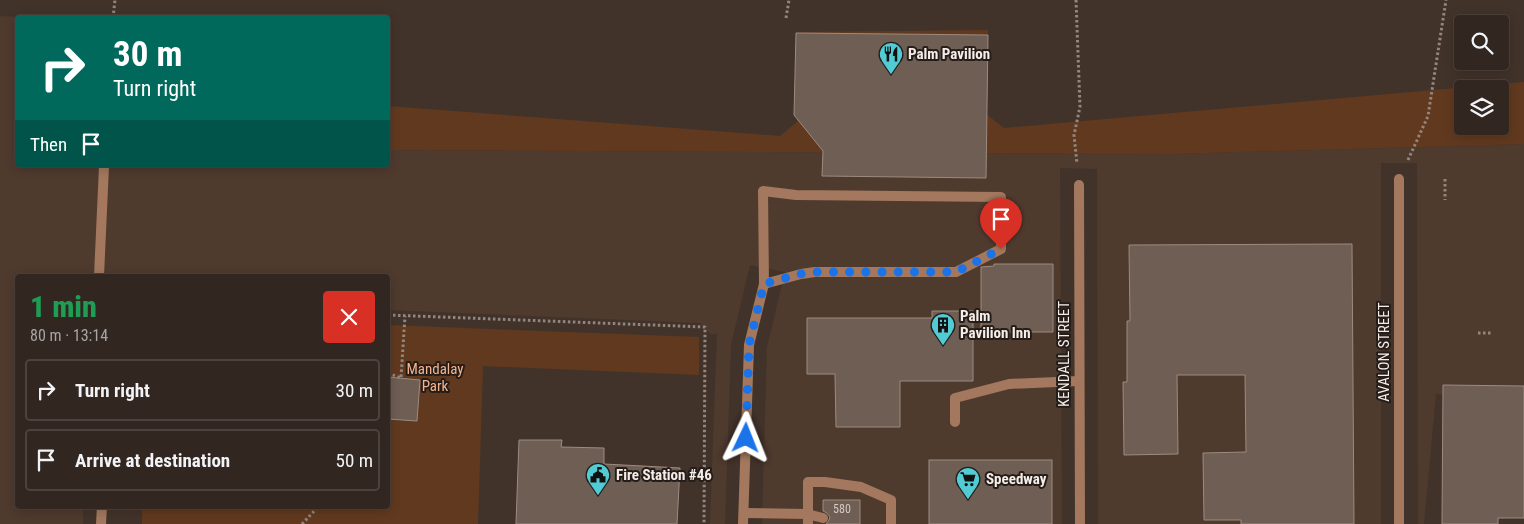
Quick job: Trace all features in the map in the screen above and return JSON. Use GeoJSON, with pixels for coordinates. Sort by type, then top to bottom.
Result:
{"type":"FeatureCollection","features":[{"type":"Feature","properties":{"kind":"street"},"geometry":{"type":"LineString","coordinates":[[99,274],[104,167]]}},
{"type":"Feature","properties":{"kind":"street","name":"AVALON STREET"},"geometry":{"type":"LineString","coordinates":[[1399,179],[1399,524]]}},
{"type":"Feature","properties":{"kind":"street","name":"KENDALL STREET"},"geometry":{"type":"LineString","coordinates":[[1079,185],[1080,524]]}},
{"type":"Feature","properties":{"kind":"street"},"geometry":{"type":"LineString","coordinates":[[744,524],[749,345],[764,284],[763,191],[796,196],[1001,197],[1001,249],[956,272],[815,272],[764,284]]}},
{"type":"Feature","properties":{"kind":"street"},"geometry":{"type":"LineString","coordinates":[[955,422],[956,398],[1009,384],[1080,381]]}},
{"type":"Feature","properties":{"kind":"street"},"geometry":{"type":"LineString","coordinates":[[808,519],[808,482],[825,482],[862,487],[891,500],[891,524]]}},
{"type":"Feature","properties":{"kind":"street"},"geometry":{"type":"LineString","coordinates":[[101,524],[102,509]]}},
{"type":"Feature","properties":{"kind":"street"},"geometry":{"type":"LineString","coordinates":[[744,513],[808,519],[823,518]]}},
{"type":"Feature","properties":{"kind":"path"},"geometry":{"type":"LineString","coordinates":[[113,15],[115,0]]}},
{"type":"Feature","properties":{"kind":"path"},"geometry":{"type":"LineString","coordinates":[[786,18],[789,0]]}},
{"type":"Feature","properties":{"kind":"path"},"geometry":{"type":"LineString","coordinates":[[1076,0],[1080,107],[1074,135],[1079,185]]}},
{"type":"Feature","properties":{"kind":"path"},"geometry":{"type":"LineString","coordinates":[[1399,179],[1428,116],[1446,0]]}},
{"type":"Feature","properties":{"kind":"path"},"geometry":{"type":"LineString","coordinates":[[1445,179],[1445,200]]}},
{"type":"Feature","properties":{"kind":"path"},"geometry":{"type":"LineString","coordinates":[[390,316],[705,328],[704,524]]}},
{"type":"Feature","properties":{"kind":"path"},"geometry":{"type":"LineString","coordinates":[[390,374],[401,378],[405,316]]}},
{"type":"Feature","properties":{"kind":"path"},"geometry":{"type":"LineString","coordinates":[[1478,333],[1493,333]]}},
{"type":"Feature","properties":{"kind":"path"},"geometry":{"type":"LineString","coordinates":[[302,524],[316,509]]}},
{"type":"Feature","properties":{"kind":"shaded area"},"geometry":{"type":"Polygon","coordinates":[[[0,16],[15,17],[15,167],[390,167],[390,150],[1170,154],[1524,144],[1524,400],[1436,394],[1424,524],[1418,524],[1417,163],[1381,163],[1381,524],[1098,524],[1097,169],[1060,168],[1062,524],[762,524],[767,347],[785,272],[750,265],[731,345],[725,524],[710,524],[717,334],[711,334],[700,323],[390,310],[390,274],[15,274],[15,509],[83,509],[83,524],[0,524],[0,16]]]}},
{"type":"Feature","properties":{"kind":"green space"},"geometry":{"type":"Polygon","coordinates":[[[988,30],[986,114],[1004,128],[1454,88],[1454,135],[1509,135],[1509,83],[1524,82],[1524,144],[1170,154],[390,150],[390,106],[780,136],[797,122],[802,32],[988,30]]]}},
{"type":"Feature","properties":{"kind":"green space","name":"Mandalay Park"},"geometry":{"type":"Polygon","coordinates":[[[390,325],[699,337],[699,375],[483,366],[478,524],[142,524],[142,509],[390,509],[390,325]]]}},
{"type":"Feature","properties":{"kind":"building","name":"Palm Pavilion"},"geometry":{"type":"Polygon","coordinates":[[[796,33],[988,35],[986,178],[822,176],[823,151],[794,115],[796,33]]]}},
{"type":"Feature","properties":{"kind":"building"},"geometry":{"type":"Polygon","coordinates":[[[1352,244],[1354,524],[1241,524],[1241,520],[1204,520],[1203,453],[1246,452],[1245,375],[1177,375],[1178,454],[1124,455],[1123,382],[1127,382],[1127,321],[1130,321],[1129,245],[1352,244]]]}},
{"type":"Feature","properties":{"kind":"building"},"geometry":{"type":"Polygon","coordinates":[[[994,264],[1053,264],[1053,332],[981,332],[981,267],[994,266],[994,264]]]}},
{"type":"Feature","properties":{"kind":"building"},"geometry":{"type":"Polygon","coordinates":[[[932,311],[973,311],[973,381],[900,381],[900,427],[836,427],[835,374],[807,374],[807,318],[932,318],[932,311]]]}},
{"type":"Feature","properties":{"kind":"building"},"geometry":{"type":"Polygon","coordinates":[[[390,377],[420,380],[417,421],[390,419],[390,377]]]}},
{"type":"Feature","properties":{"kind":"building"},"geometry":{"type":"Polygon","coordinates":[[[1443,385],[1524,386],[1524,518],[1498,518],[1498,524],[1442,524],[1443,385]]]}},
{"type":"Feature","properties":{"kind":"building","name":"Fire Station #46"},"geometry":{"type":"Polygon","coordinates":[[[519,440],[562,440],[561,447],[604,448],[604,464],[680,468],[677,524],[516,524],[519,440]]]}},
{"type":"Feature","properties":{"kind":"building"},"geometry":{"type":"Polygon","coordinates":[[[929,460],[1052,460],[1052,524],[929,524],[929,460]]]}},
{"type":"Feature","properties":{"kind":"building"},"geometry":{"type":"Polygon","coordinates":[[[823,500],[860,500],[860,524],[826,524],[830,517],[823,511],[823,500]]]}},
{"type":"Feature","properties":{"kind":"place","name":"Palm Pavilion"},"geometry":{"type":"Point","coordinates":[891,75]}},
{"type":"Feature","properties":{"kind":"place","name":"Palm Pavilion Inn"},"geometry":{"type":"Point","coordinates":[943,346]}},
{"type":"Feature","properties":{"kind":"place","name":"Fire Station #46"},"geometry":{"type":"Point","coordinates":[598,496]}},
{"type":"Feature","properties":{"kind":"place","name":"Speedway"},"geometry":{"type":"Point","coordinates":[968,500]}},
{"type":"Feature","properties":{"kind":"route"},"geometry":{"type":"LineString","coordinates":[[746,438],[749,345],[764,284],[815,272],[956,272],[1001,249]]}}]}
